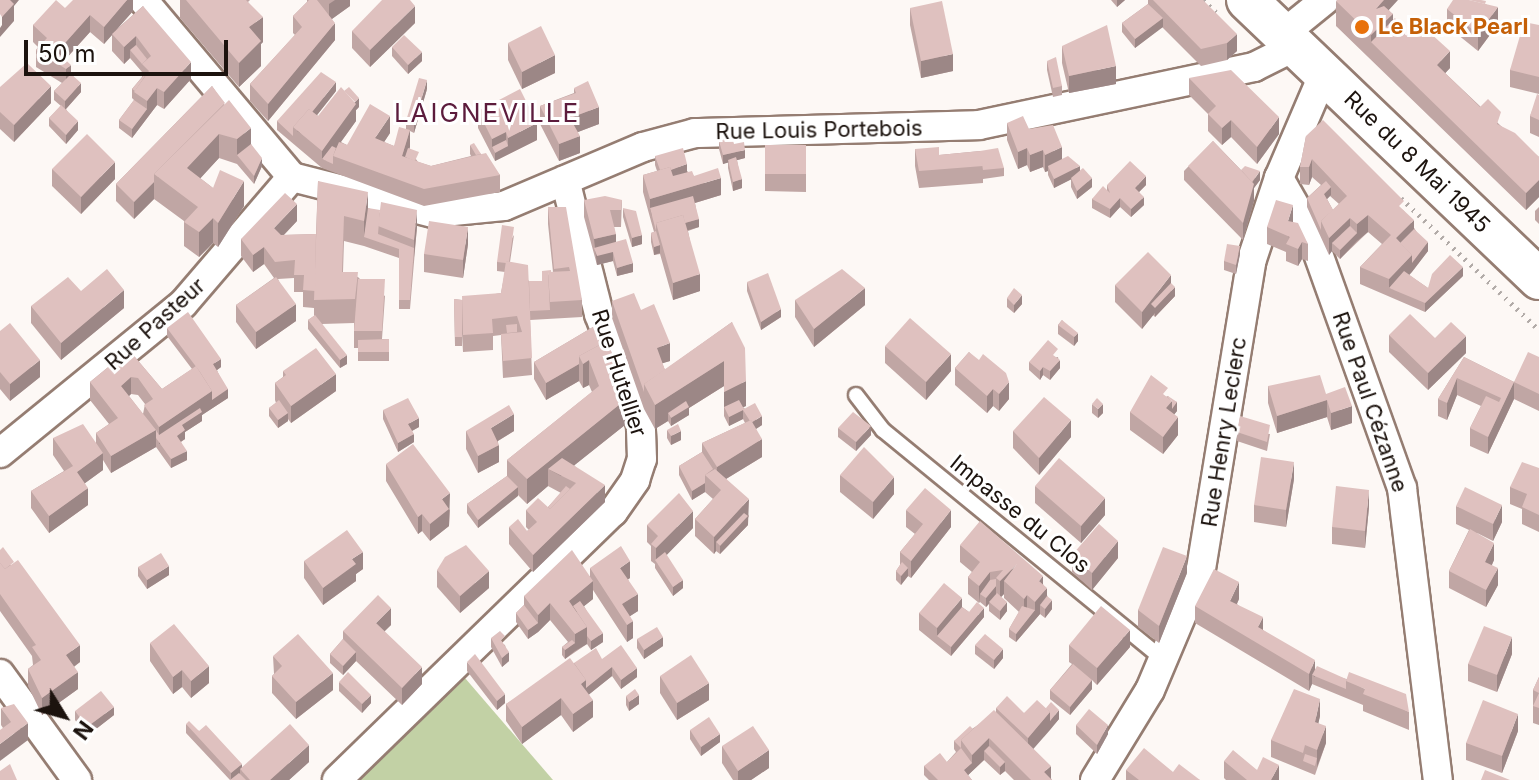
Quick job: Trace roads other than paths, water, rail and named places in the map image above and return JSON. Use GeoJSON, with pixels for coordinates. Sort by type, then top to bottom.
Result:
{"type":"FeatureCollection","features":[{"type":"Feature","properties":{"kind":"main road","name":"Rue du 8 Mai 1945"},"geometry":{"type":"LineString","coordinates":[[1247,0],[1539,279]]}},
{"type":"Feature","properties":{"kind":"street"},"geometry":{"type":"LineString","coordinates":[[143,0],[292,177]]}},
{"type":"Feature","properties":{"kind":"street","name":"Rue Louis Portebois"},"geometry":{"type":"LineString","coordinates":[[292,177],[433,213],[504,206],[643,147],[695,133],[979,125],[1254,67],[1290,40],[1325,0]]}},
{"type":"Feature","properties":{"kind":"street","name":"Rue Henry Leclerc"},"geometry":{"type":"LineString","coordinates":[[1095,780],[1164,660],[1201,569],[1251,262],[1279,178],[1324,73]]}},
{"type":"Feature","properties":{"kind":"street","name":"Rue Pasteur"},"geometry":{"type":"LineString","coordinates":[[0,453],[183,304],[292,177]]}},
{"type":"Feature","properties":{"kind":"street","name":"Rue Paul Cézanne"},"geometry":{"type":"LineString","coordinates":[[1279,178],[1311,234],[1402,488],[1438,780]]}},
{"type":"Feature","properties":{"kind":"street","name":"Rue Hutellier"},"geometry":{"type":"LineString","coordinates":[[337,780],[613,512],[635,480],[642,459],[641,424],[599,314],[565,180]]}},
{"type":"Feature","properties":{"kind":"street"},"geometry":{"type":"LineString","coordinates":[[0,674],[9,704],[77,780]]}},
{"type":"Feature","properties":{"kind":"lane","name":"Impasse du Clos"},"geometry":{"type":"LineString","coordinates":[[856,395],[883,430],[1164,660]]}},
{"type":"Feature","properties":{"kind":"place","name":"Le Black Pearl"},"geometry":{"type":"Point","coordinates":[1362,27]}},
{"type":"Feature","properties":{"kind":"district","name":"LAIGNEVILLE"},"geometry":{"type":"Point","coordinates":[487,113]}}]}
